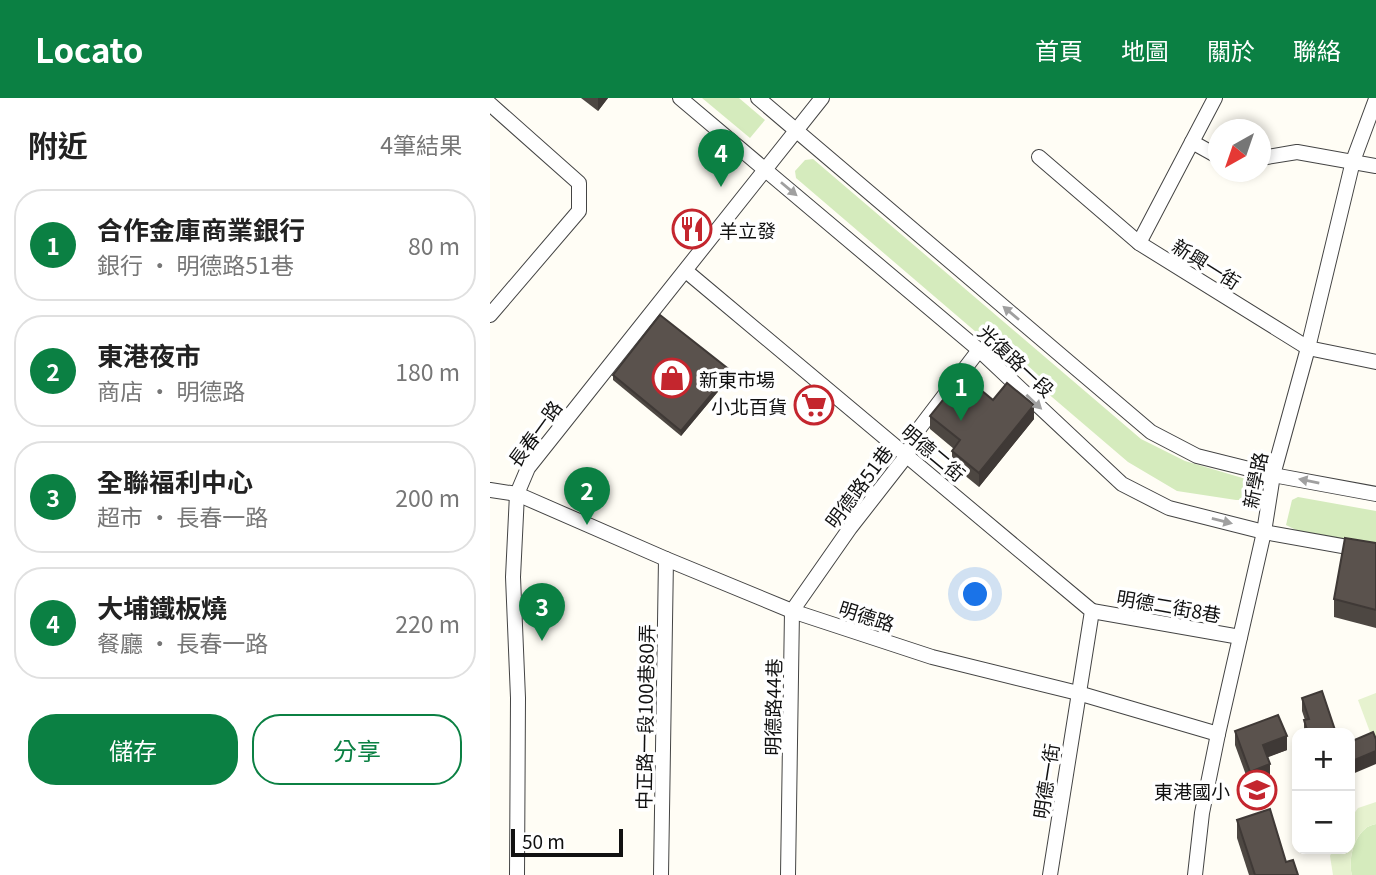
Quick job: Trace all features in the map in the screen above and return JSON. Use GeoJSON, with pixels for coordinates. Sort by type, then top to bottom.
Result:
{"type":"FeatureCollection","features":[{"type":"Feature","properties":{"kind":"street","name":"光復路一段"},"geometry":{"type":"LineString","coordinates":[[680,98],[979,350],[1122,484],[1169,508],[1264,532],[1376,552]]}},
{"type":"Feature","properties":{"kind":"street","name":"光復路一段"},"geometry":{"type":"LineString","coordinates":[[758,98],[1151,432],[1197,456],[1273,475],[1376,494]]}},
{"type":"Feature","properties":{"kind":"street","name":"長春一路"},"geometry":{"type":"LineString","coordinates":[[517,875],[518,724],[513,577],[517,495],[528,468],[822,98]]}},
{"type":"Feature","properties":{"kind":"street"},"geometry":{"type":"LineString","coordinates":[[1139,243],[1215,98]]}},
{"type":"Feature","properties":{"kind":"street","name":"新學路"},"geometry":{"type":"LineString","coordinates":[[1195,875],[1202,813],[1217,734],[1264,532],[1273,475],[1308,348],[1353,161],[1376,99]]}},
{"type":"Feature","properties":{"kind":"street"},"geometry":{"type":"LineString","coordinates":[[490,104],[579,183],[579,211],[490,315]]}},
{"type":"Feature","properties":{"kind":"street"},"geometry":{"type":"LineString","coordinates":[[1192,142],[1208,151]]}},
{"type":"Feature","properties":{"kind":"street"},"geometry":{"type":"LineString","coordinates":[[1271,156],[1297,152],[1376,166]]}},
{"type":"Feature","properties":{"kind":"street","name":"新興一街"},"geometry":{"type":"LineString","coordinates":[[1039,157],[1139,243],[1308,348],[1376,362]]}},
{"type":"Feature","properties":{"kind":"street","name":"明德二街"},"geometry":{"type":"LineString","coordinates":[[686,271],[1092,611]]}},
{"type":"Feature","properties":{"kind":"street","name":"明德路51巷"},"geometry":{"type":"LineString","coordinates":[[792,611],[850,528],[907,454],[918,430],[979,350]]}},
{"type":"Feature","properties":{"kind":"street","name":"明德路"},"geometry":{"type":"LineString","coordinates":[[490,490],[517,495],[792,611],[932,657],[1078,693],[1217,734]]}},
{"type":"Feature","properties":{"kind":"street","name":"中正路一段100巷80弄"},"geometry":{"type":"LineString","coordinates":[[661,875],[666,559]]}},
{"type":"Feature","properties":{"kind":"street","name":"明德路44巷"},"geometry":{"type":"LineString","coordinates":[[788,875],[792,611]]}},
{"type":"Feature","properties":{"kind":"street"},"geometry":{"type":"LineString","coordinates":[[1078,693],[1092,611]]}},
{"type":"Feature","properties":{"kind":"street","name":"明德二街8巷"},"geometry":{"type":"LineString","coordinates":[[1092,611],[1240,637]]}},
{"type":"Feature","properties":{"kind":"street","name":"明德一街"},"geometry":{"type":"LineString","coordinates":[[1050,875],[1078,693]]}},
{"type":"Feature","properties":{"kind":"green space"},"geometry":{"type":"Polygon","coordinates":[[[702,98],[739,98],[765,120],[750,138],[702,98]]]}},
{"type":"Feature","properties":{"kind":"green space"},"geometry":{"type":"Polygon","coordinates":[[[813,159],[1141,439],[1185,461],[1246,479],[1250,484],[1244,500],[1177,491],[1128,462],[796,178],[795,171],[805,160],[813,159]]]}},
{"type":"Feature","properties":{"kind":"green space"},"geometry":{"type":"Polygon","coordinates":[[[1298,497],[1376,511],[1376,547],[1302,533],[1286,525],[1292,500],[1298,497]]]}},
{"type":"Feature","properties":{"kind":"green space"},"geometry":{"type":"Polygon","coordinates":[[[1376,693],[1376,748],[1358,700],[1376,693]]]}},
{"type":"Feature","properties":{"kind":"green space"},"geometry":{"type":"Polygon","coordinates":[[[1376,802],[1376,824],[1367,827],[1355,843],[1355,812],[1358,808],[1376,802]]]}},
{"type":"Feature","properties":{"kind":"green space"},"geometry":{"type":"Polygon","coordinates":[[[1376,824],[1376,875],[1352,875],[1352,854],[1355,854],[1355,844],[1369,826],[1376,824]]]}},
{"type":"Feature","properties":{"kind":"green space"},"geometry":{"type":"Polygon","coordinates":[[[1352,854],[1352,875],[1333,875],[1330,856],[1352,854]]]}},
{"type":"Feature","properties":{"kind":"building","name":"新東市場"},"geometry":{"type":"Polygon","coordinates":[[[660,315],[731,371],[681,431],[613,375],[660,315]]]}},
{"type":"Feature","properties":{"kind":"building"},"geometry":{"type":"Polygon","coordinates":[[[963,375],[993,400],[1007,383],[1034,405],[979,473],[952,451],[960,440],[930,416],[963,375]]]}},
{"type":"Feature","properties":{"kind":"building"},"geometry":{"type":"Polygon","coordinates":[[[1345,538],[1376,543],[1376,610],[1334,599],[1345,538]]]}},
{"type":"Feature","properties":{"kind":"building"},"geometry":{"type":"Polygon","coordinates":[[[1322,691],[1334,728],[1306,728],[1304,720],[1309,719],[1302,698],[1322,691]]]}},
{"type":"Feature","properties":{"kind":"building"},"geometry":{"type":"Polygon","coordinates":[[[1278,715],[1287,736],[1263,745],[1270,764],[1250,772],[1235,731],[1278,715]]]}},
{"type":"Feature","properties":{"kind":"building"},"geometry":{"type":"Polygon","coordinates":[[[1373,732],[1376,751],[1355,760],[1355,740],[1373,732]]]}},
{"type":"Feature","properties":{"kind":"building"},"geometry":{"type":"Polygon","coordinates":[[[1270,809],[1286,862],[1293,860],[1298,875],[1255,875],[1237,820],[1270,809]]]}},
{"type":"Feature","properties":{"kind":"place","name":"大埔鐵板燒"},"geometry":{"type":"Point","coordinates":[721,187]}},
{"type":"Feature","properties":{"kind":"place","name":"羊立發"},"geometry":{"type":"Point","coordinates":[692,229]}},
{"type":"Feature","properties":{"kind":"place","name":"新東市場"},"geometry":{"type":"Point","coordinates":[672,378]}},
{"type":"Feature","properties":{"kind":"place","name":"小北百貨"},"geometry":{"type":"Point","coordinates":[814,405]}},
{"type":"Feature","properties":{"kind":"place","name":"合作金庫商業銀行"},"geometry":{"type":"Point","coordinates":[961,421]}},
{"type":"Feature","properties":{"kind":"place","name":"東港夜市"},"geometry":{"type":"Point","coordinates":[587,525]}},
{"type":"Feature","properties":{"kind":"place","name":"全聯福利中心"},"geometry":{"type":"Point","coordinates":[542,641]}},
{"type":"Feature","properties":{"kind":"place","name":"東港國小"},"geometry":{"type":"Point","coordinates":[1257,790]}}]}
